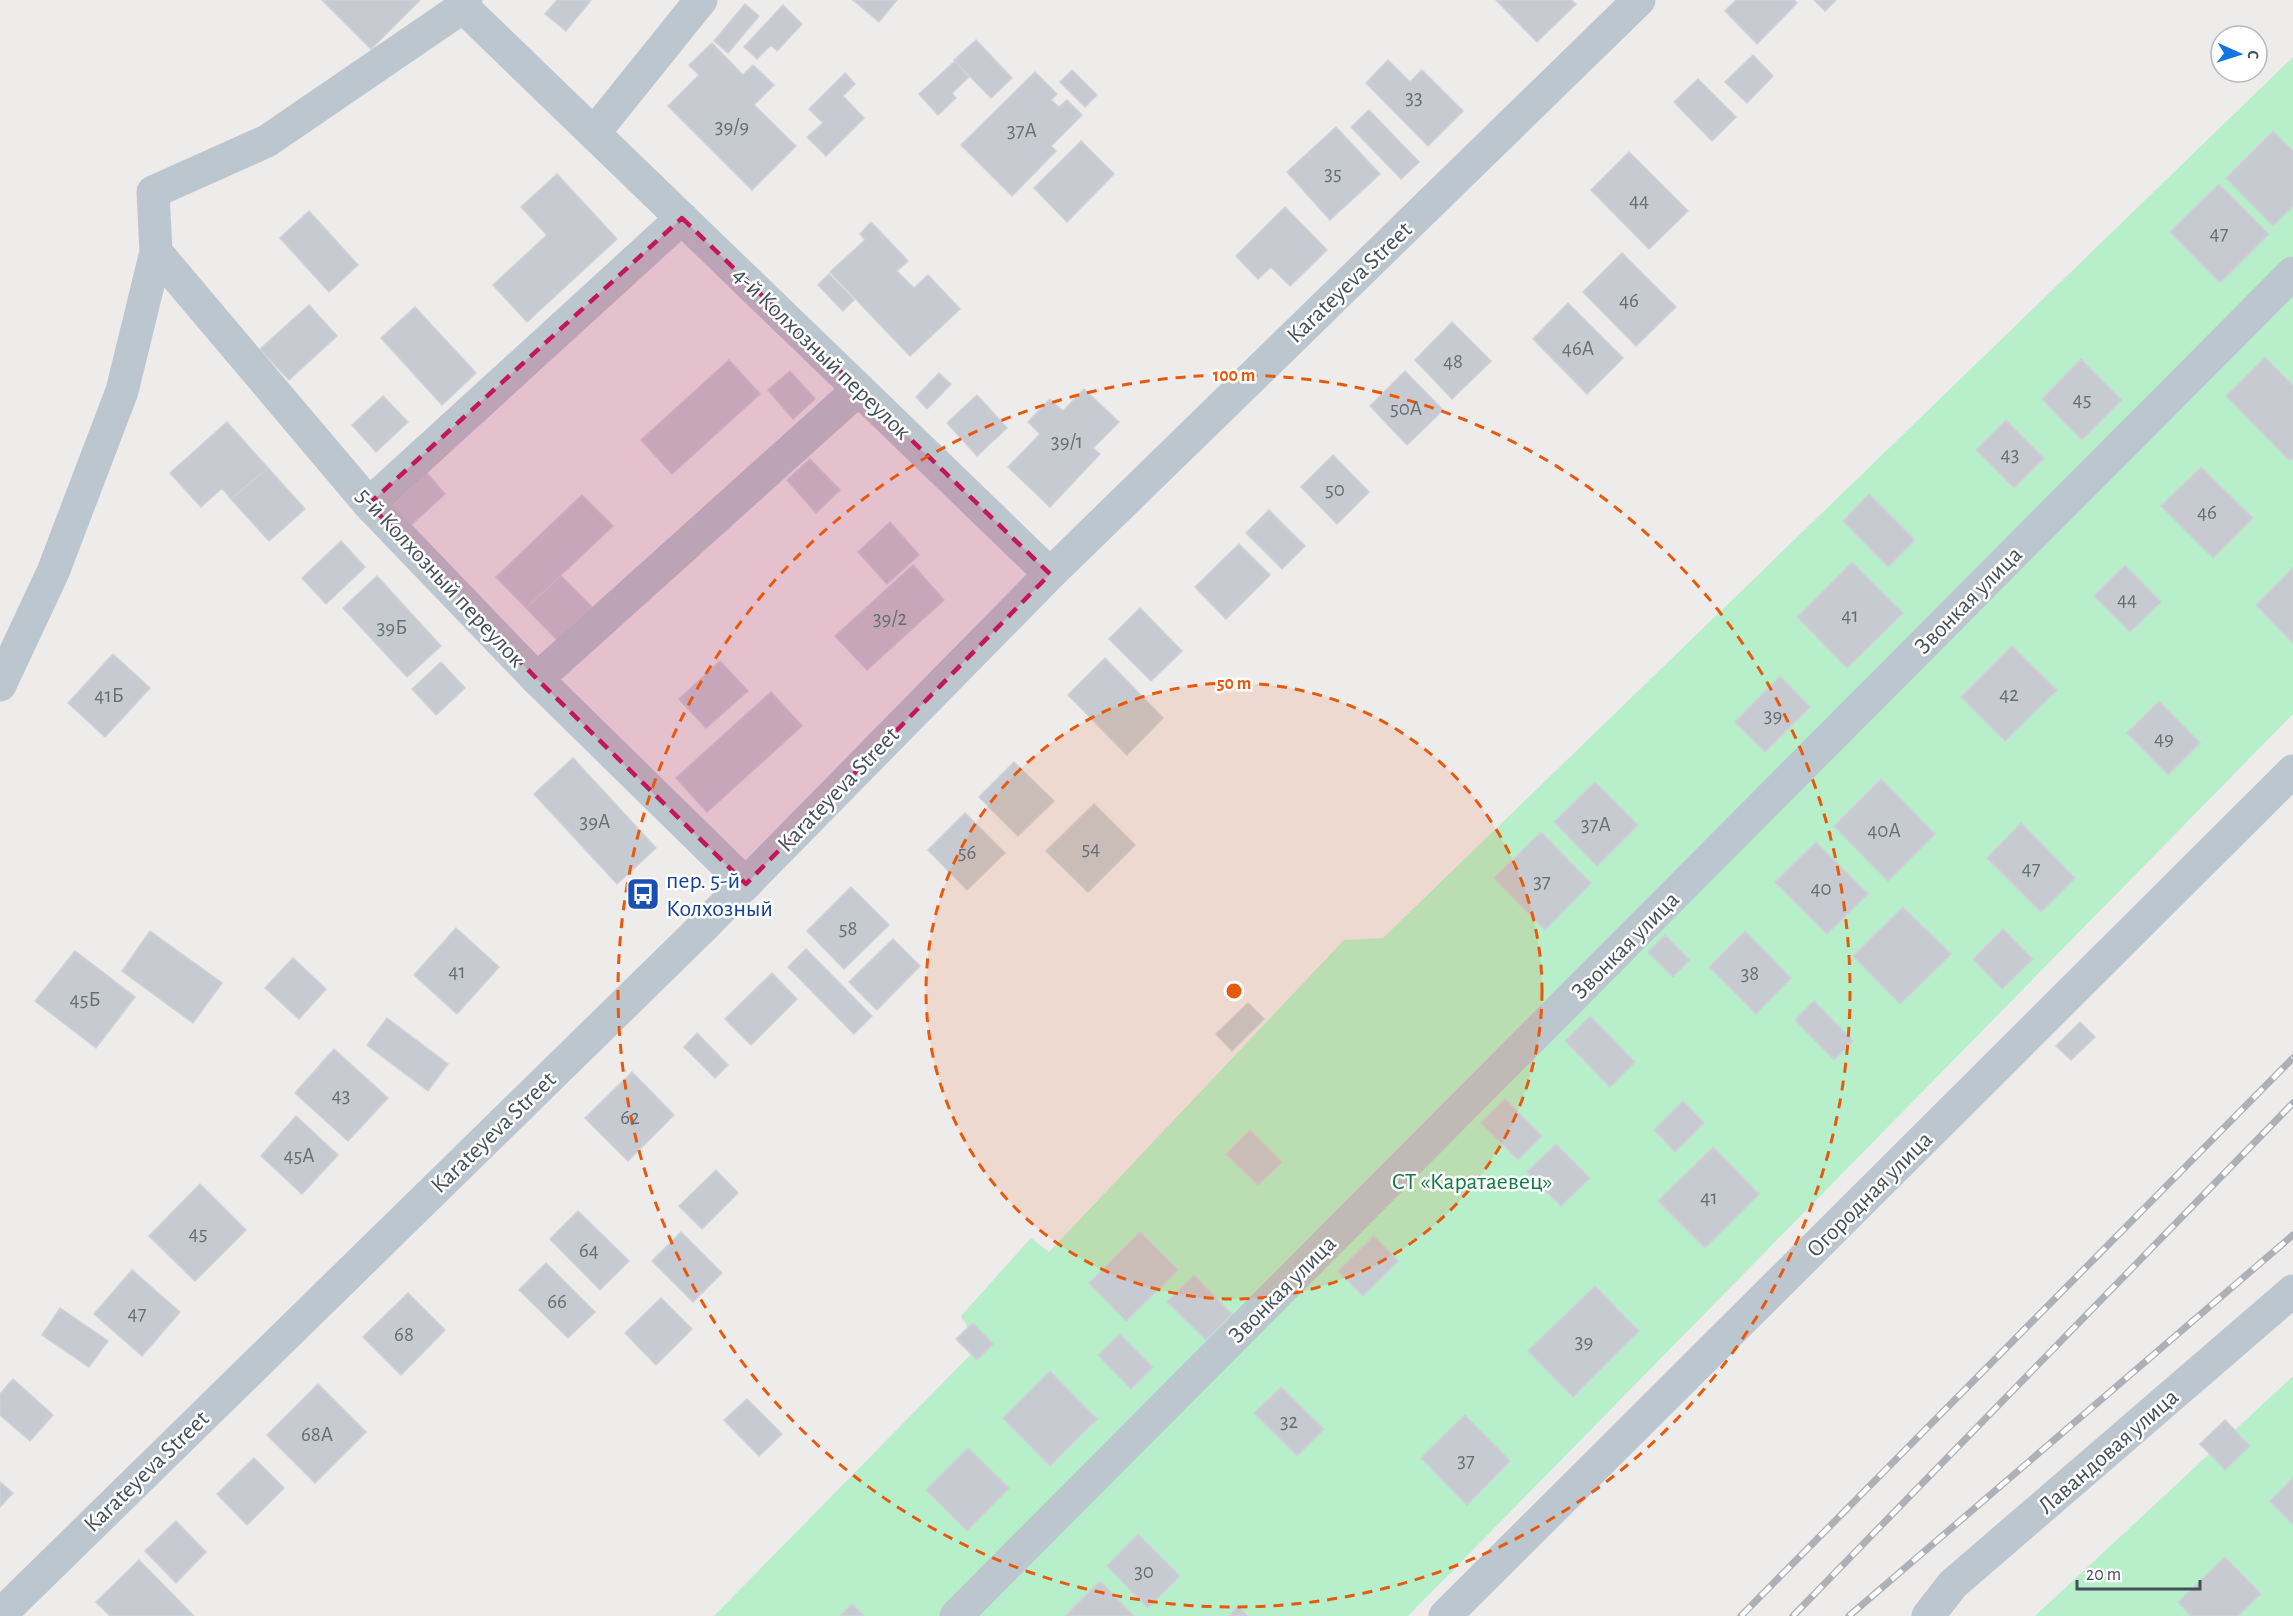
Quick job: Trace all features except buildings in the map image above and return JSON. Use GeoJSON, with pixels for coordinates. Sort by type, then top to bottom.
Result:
{"type":"FeatureCollection","features":[{"type":"Feature","properties":{"kind":"street"},"geometry":{"type":"LineString","coordinates":[[594,133],[701,0]]}},
{"type":"Feature","properties":{"kind":"street","name":"Karateyeva Street"},"geometry":{"type":"LineString","coordinates":[[11,1611],[746,884],[1050,574],[1639,0]]}},
{"type":"Feature","properties":{"kind":"street"},"geometry":{"type":"LineString","coordinates":[[0,685],[53,572],[122,391],[156,252],[153,192],[267,141],[465,3]]}},
{"type":"Feature","properties":{"kind":"street","name":"4-й Колхозный переулок"},"geometry":{"type":"LineString","coordinates":[[465,3],[594,133],[1050,574]]}},
{"type":"Feature","properties":{"kind":"street"},"geometry":{"type":"LineString","coordinates":[[369,504],[682,218]]}},
{"type":"Feature","properties":{"kind":"street","name":"5-й Колхозный переулок"},"geometry":{"type":"LineString","coordinates":[[156,252],[369,504],[537,680],[746,884]]}},
{"type":"Feature","properties":{"kind":"street","name":"Звонкая улица"},"geometry":{"type":"LineString","coordinates":[[956,1616],[2293,273]]}},
{"type":"Feature","properties":{"kind":"street"},"geometry":{"type":"LineString","coordinates":[[537,680],[859,389]]}},
{"type":"Feature","properties":{"kind":"street","name":"Огородная улица"},"geometry":{"type":"LineString","coordinates":[[1445,1616],[2293,771]]}},
{"type":"Feature","properties":{"kind":"street","name":"Лавандовая улица"},"geometry":{"type":"LineString","coordinates":[[1928,1616],[1953,1584],[2293,1292]]}},
{"type":"Feature","properties":{"kind":"highlighted area"},"geometry":{"type":"Polygon","coordinates":[[[682,218],[1050,574],[746,884],[537,679],[369,504],[682,218]]]}},
{"type":"Feature","properties":{"kind":"green space","name":"СТ «Каратаевец»"},"geometry":{"type":"Polygon","coordinates":[[[2293,57],[2293,714],[1408,1616],[714,1616],[979,1346],[961,1316],[1031,1238],[1049,1252],[1344,940],[1383,938],[2265,84],[2269,84],[2269,80],[2293,57]]]}},
{"type":"Feature","properties":{"kind":"green space"},"geometry":{"type":"Polygon","coordinates":[[[2293,1376],[2293,1616],[2035,1616],[2293,1376]]]}},
{"type":"Feature","properties":{"kind":"railway"},"geometry":{"type":"LineString","coordinates":[[1741,1616],[2293,1058]]}},
{"type":"Feature","properties":{"kind":"railway"},"geometry":{"type":"LineString","coordinates":[[1793,1616],[2293,1103]]}},
{"type":"Feature","properties":{"kind":"railway"},"geometry":{"type":"LineString","coordinates":[[1849,1616],[2293,1235]]}},
{"type":"Feature","properties":{"kind":"place","name":"пер. 5-й Колхозный"},"geometry":{"type":"Point","coordinates":[643,894]}}]}
